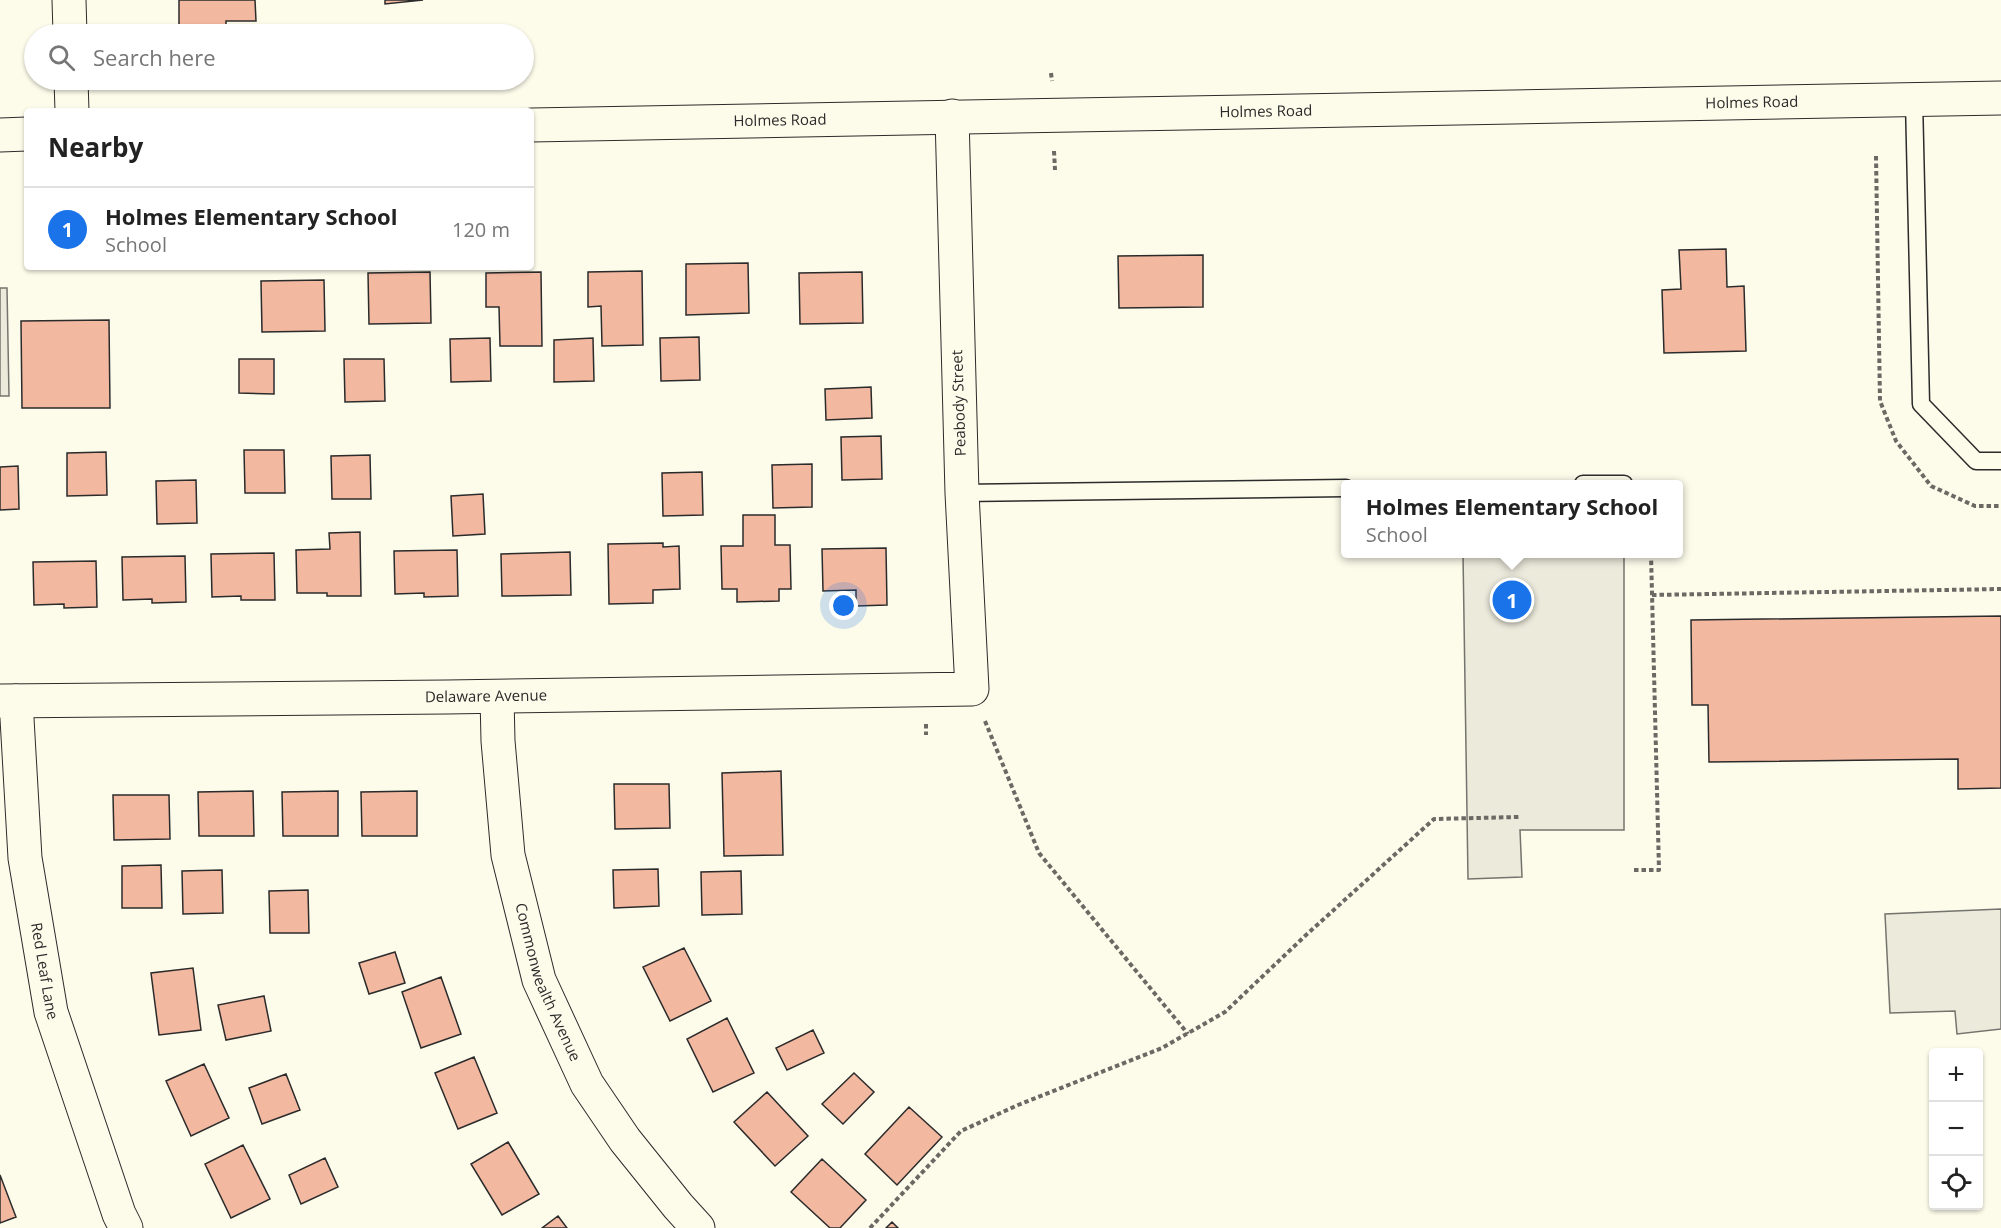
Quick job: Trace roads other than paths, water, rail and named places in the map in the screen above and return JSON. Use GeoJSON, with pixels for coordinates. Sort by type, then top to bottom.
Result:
{"type":"FeatureCollection","features":[{"type":"Feature","properties":{"kind":"street"},"geometry":{"type":"LineString","coordinates":[[69,0],[70,24]]}},
{"type":"Feature","properties":{"kind":"street"},"geometry":{"type":"LineString","coordinates":[[71,90],[72,108]]}},
{"type":"Feature","properties":{"kind":"street","name":"Holmes Road"},"geometry":{"type":"LineString","coordinates":[[534,125],[2001,98]]}},
{"type":"Feature","properties":{"kind":"street","name":"Peabody Street"},"geometry":{"type":"LineString","coordinates":[[952,116],[962,492],[972,689]]}},
{"type":"Feature","properties":{"kind":"street"},"geometry":{"type":"LineString","coordinates":[[0,135],[24,134]]}},
{"type":"Feature","properties":{"kind":"street","name":"Delaware Avenue"},"geometry":{"type":"LineString","coordinates":[[8,701],[497,697],[972,689]]}},
{"type":"Feature","properties":{"kind":"street","name":"Commonwealth Avenue"},"geometry":{"type":"LineString","coordinates":[[497,697],[498,741],[508,855],[539,980],[587,1084],[625,1140],[698,1228]]}},
{"type":"Feature","properties":{"kind":"street","name":"Red Leaf Lane"},"geometry":{"type":"LineString","coordinates":[[8,701],[25,858],[51,1012],[119,1214],[126,1228]]}},
{"type":"Feature","properties":{"kind":"lane"},"geometry":{"type":"LineString","coordinates":[[1914,100],[1922,404],[1976,461],[2001,461]]}},
{"type":"Feature","properties":{"kind":"lane"},"geometry":{"type":"LineString","coordinates":[[962,492],[1341,488]]}},
{"type":"Feature","properties":{"kind":"place","name":"Holmes Elementary School"},"geometry":{"type":"Point","coordinates":[1512,600]}}]}
